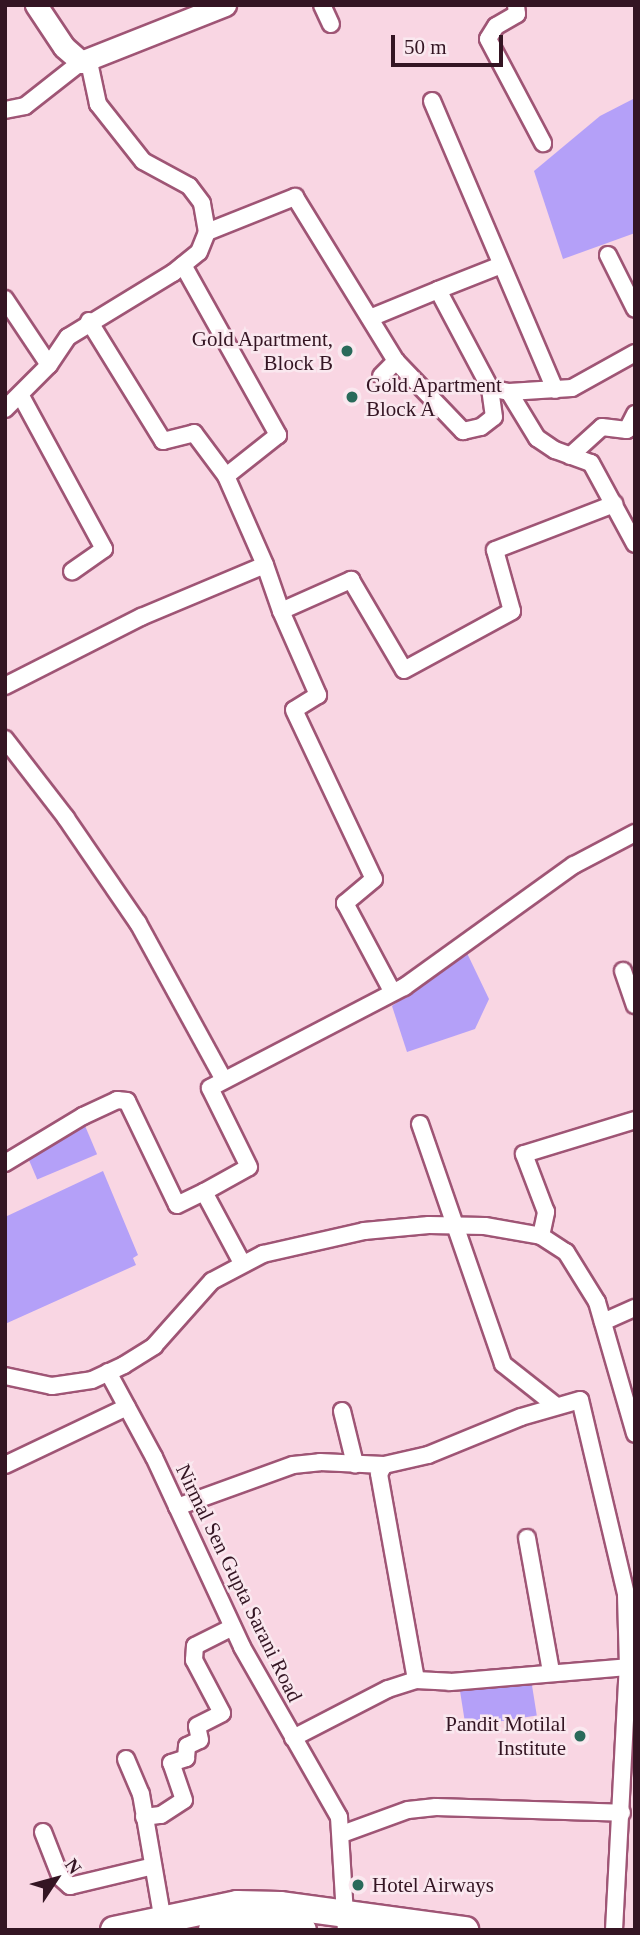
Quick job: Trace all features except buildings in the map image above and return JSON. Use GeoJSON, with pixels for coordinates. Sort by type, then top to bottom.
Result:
{"type":"FeatureCollection","features":[{"type":"Feature","properties":{"kind":"main road"},"geometry":{"type":"LineString","coordinates":[[114,1930],[162,1916],[237,1904],[347,1922],[465,1930]]}},
{"type":"Feature","properties":{"kind":"main road"},"geometry":{"type":"LineString","coordinates":[[212,1930],[262,1926],[303,1930]]}},
{"type":"Feature","properties":{"kind":"street"},"geometry":{"type":"LineString","coordinates":[[5,409],[21,396],[49,365],[68,337],[89,321],[183,265],[200,252],[207,232],[202,203],[189,186],[143,161],[98,104],[85,62],[64,47],[36,5]]}},
{"type":"Feature","properties":{"kind":"street"},"geometry":{"type":"LineString","coordinates":[[5,110],[25,106],[85,62],[225,5]]}},
{"type":"Feature","properties":{"kind":"street"},"geometry":{"type":"LineString","coordinates":[[322,5],[331,24]]}},
{"type":"Feature","properties":{"kind":"street"},"geometry":{"type":"LineString","coordinates":[[516,5],[517,14],[496,26],[488,39],[543,143]]}},
{"type":"Feature","properties":{"kind":"street"},"geometry":{"type":"LineString","coordinates":[[432,101],[499,266],[555,390]]}},
{"type":"Feature","properties":{"kind":"street"},"geometry":{"type":"LineString","coordinates":[[207,232],[295,197],[396,361],[463,431],[481,427],[494,417],[490,388],[438,290]]}},
{"type":"Feature","properties":{"kind":"street"},"geometry":{"type":"LineString","coordinates":[[608,255],[635,310]]}},
{"type":"Feature","properties":{"kind":"street"},"geometry":{"type":"LineString","coordinates":[[183,265],[278,435],[226,476]]}},
{"type":"Feature","properties":{"kind":"street"},"geometry":{"type":"LineString","coordinates":[[370,318],[499,266]]}},
{"type":"Feature","properties":{"kind":"street"},"geometry":{"type":"LineString","coordinates":[[5,299],[49,365]]}},
{"type":"Feature","properties":{"kind":"street"},"geometry":{"type":"LineString","coordinates":[[89,321],[163,440],[194,433],[226,476],[318,695],[295,710],[374,879],[345,903],[393,991]]}},
{"type":"Feature","properties":{"kind":"street"},"geometry":{"type":"LineString","coordinates":[[490,388],[509,392],[572,388],[635,354]]}},
{"type":"Feature","properties":{"kind":"street"},"geometry":{"type":"LineString","coordinates":[[381,376],[396,361]]}},
{"type":"Feature","properties":{"kind":"street"},"geometry":{"type":"LineString","coordinates":[[509,392],[537,438],[570,456],[591,463],[635,544]]}},
{"type":"Feature","properties":{"kind":"street"},"geometry":{"type":"LineString","coordinates":[[21,396],[104,549],[72,571]]}},
{"type":"Feature","properties":{"kind":"street"},"geometry":{"type":"LineString","coordinates":[[570,456],[602,427],[627,430],[635,414]]}},
{"type":"Feature","properties":{"kind":"street"},"geometry":{"type":"LineString","coordinates":[[281,611],[351,580],[404,670],[512,611],[495,550],[614,504]]}},
{"type":"Feature","properties":{"kind":"street"},"geometry":{"type":"LineString","coordinates":[[5,686],[141,617],[265,565]]}},
{"type":"Feature","properties":{"kind":"street"},"geometry":{"type":"LineString","coordinates":[[5,739],[12,753],[66,818],[138,923],[223,1078]]}},
{"type":"Feature","properties":{"kind":"street"},"geometry":{"type":"LineString","coordinates":[[5,1163],[83,1116],[117,1100],[127,1101],[177,1205],[204,1192],[249,1167],[211,1088],[223,1078],[439,966],[574,865],[635,833]]}},
{"type":"Feature","properties":{"kind":"street"},"geometry":{"type":"LineString","coordinates":[[623,971],[635,1005]]}},
{"type":"Feature","properties":{"kind":"street"},"geometry":{"type":"LineString","coordinates":[[541,1236],[546,1212],[524,1154],[635,1120]]}},
{"type":"Feature","properties":{"kind":"street"},"geometry":{"type":"LineString","coordinates":[[420,1124],[503,1364],[555,1405]]}},
{"type":"Feature","properties":{"kind":"street"},"geometry":{"type":"LineString","coordinates":[[204,1192],[242,1263]]}},
{"type":"Feature","properties":{"kind":"street"},"geometry":{"type":"LineString","coordinates":[[5,1376],[52,1385],[108,1373],[154,1346],[212,1281],[242,1263],[364,1231],[454,1225],[541,1236],[566,1252],[597,1302],[628,1389],[635,1434]]}},
{"type":"Feature","properties":{"kind":"street"},"geometry":{"type":"LineString","coordinates":[[603,1322],[635,1308]]}},
{"type":"Feature","properties":{"kind":"street","name":"Nirmal Sen Gupta Sarani Road"},"geometry":{"type":"LineString","coordinates":[[108,1373],[177,1507],[233,1627],[293,1738],[314,1766],[339,1817],[347,1922]]}},
{"type":"Feature","properties":{"kind":"street"},"geometry":{"type":"LineString","coordinates":[[177,1507],[293,1465],[383,1465],[428,1455],[555,1405],[580,1400],[584,1407],[626,1594],[631,1666],[626,1804],[614,1930]]}},
{"type":"Feature","properties":{"kind":"street"},"geometry":{"type":"LineString","coordinates":[[5,1465],[127,1406]]}},
{"type":"Feature","properties":{"kind":"street"},"geometry":{"type":"LineString","coordinates":[[342,1410],[355,1464]]}},
{"type":"Feature","properties":{"kind":"street"},"geometry":{"type":"LineString","coordinates":[[383,1465],[379,1474],[416,1680]]}},
{"type":"Feature","properties":{"kind":"street"},"geometry":{"type":"LineString","coordinates":[[527,1538],[551,1671]]}},
{"type":"Feature","properties":{"kind":"street"},"geometry":{"type":"LineString","coordinates":[[144,1817],[161,1815],[184,1800],[171,1763],[186,1758],[187,1746],[200,1740],[197,1726],[222,1713],[194,1660],[195,1646],[233,1627]]}},
{"type":"Feature","properties":{"kind":"street"},"geometry":{"type":"LineString","coordinates":[[293,1738],[388,1689],[416,1680],[450,1682],[631,1666]]}},
{"type":"Feature","properties":{"kind":"street"},"geometry":{"type":"LineString","coordinates":[[126,1759],[144,1817],[162,1916]]}},
{"type":"Feature","properties":{"kind":"street"},"geometry":{"type":"LineString","coordinates":[[342,1834],[408,1810],[436,1807],[626,1804]]}},
{"type":"Feature","properties":{"kind":"street"},"geometry":{"type":"LineString","coordinates":[[44,1832],[61,1878],[69,1886],[153,1866]]}},
{"type":"Feature","properties":{"kind":"shaded area"},"geometry":{"type":"Polygon","coordinates":[[[635,98],[635,233],[563,259],[534,171],[600,116],[635,98]]]}},
{"type":"Feature","properties":{"kind":"shaded area"},"geometry":{"type":"Polygon","coordinates":[[[466,951],[489,999],[475,1029],[407,1052],[392,1006],[466,951]]]}},
{"type":"Feature","properties":{"kind":"shaded area"},"geometry":{"type":"Polygon","coordinates":[[[83,1121],[97,1154],[37,1180],[23,1146],[83,1121]]]}},
{"type":"Feature","properties":{"kind":"shaded area"},"geometry":{"type":"Polygon","coordinates":[[[103,1171],[138,1255],[133,1258],[136,1265],[5,1324],[5,1217],[103,1171]]]}},
{"type":"Feature","properties":{"kind":"shaded area"},"geometry":{"type":"Polygon","coordinates":[[[531,1679],[537,1716],[466,1727],[460,1690],[531,1679]]]}},
{"type":"Feature","properties":{"kind":"place","name":"Gold Apartment, Block B"},"geometry":{"type":"Point","coordinates":[347,351]}},
{"type":"Feature","properties":{"kind":"place","name":"Gold Apartment Block A"},"geometry":{"type":"Point","coordinates":[352,397]}},
{"type":"Feature","properties":{"kind":"place","name":"Pandit Motilal Institute"},"geometry":{"type":"Point","coordinates":[580,1736]}},
{"type":"Feature","properties":{"kind":"place","name":"Hotel Airways"},"geometry":{"type":"Point","coordinates":[358,1885]}}]}
